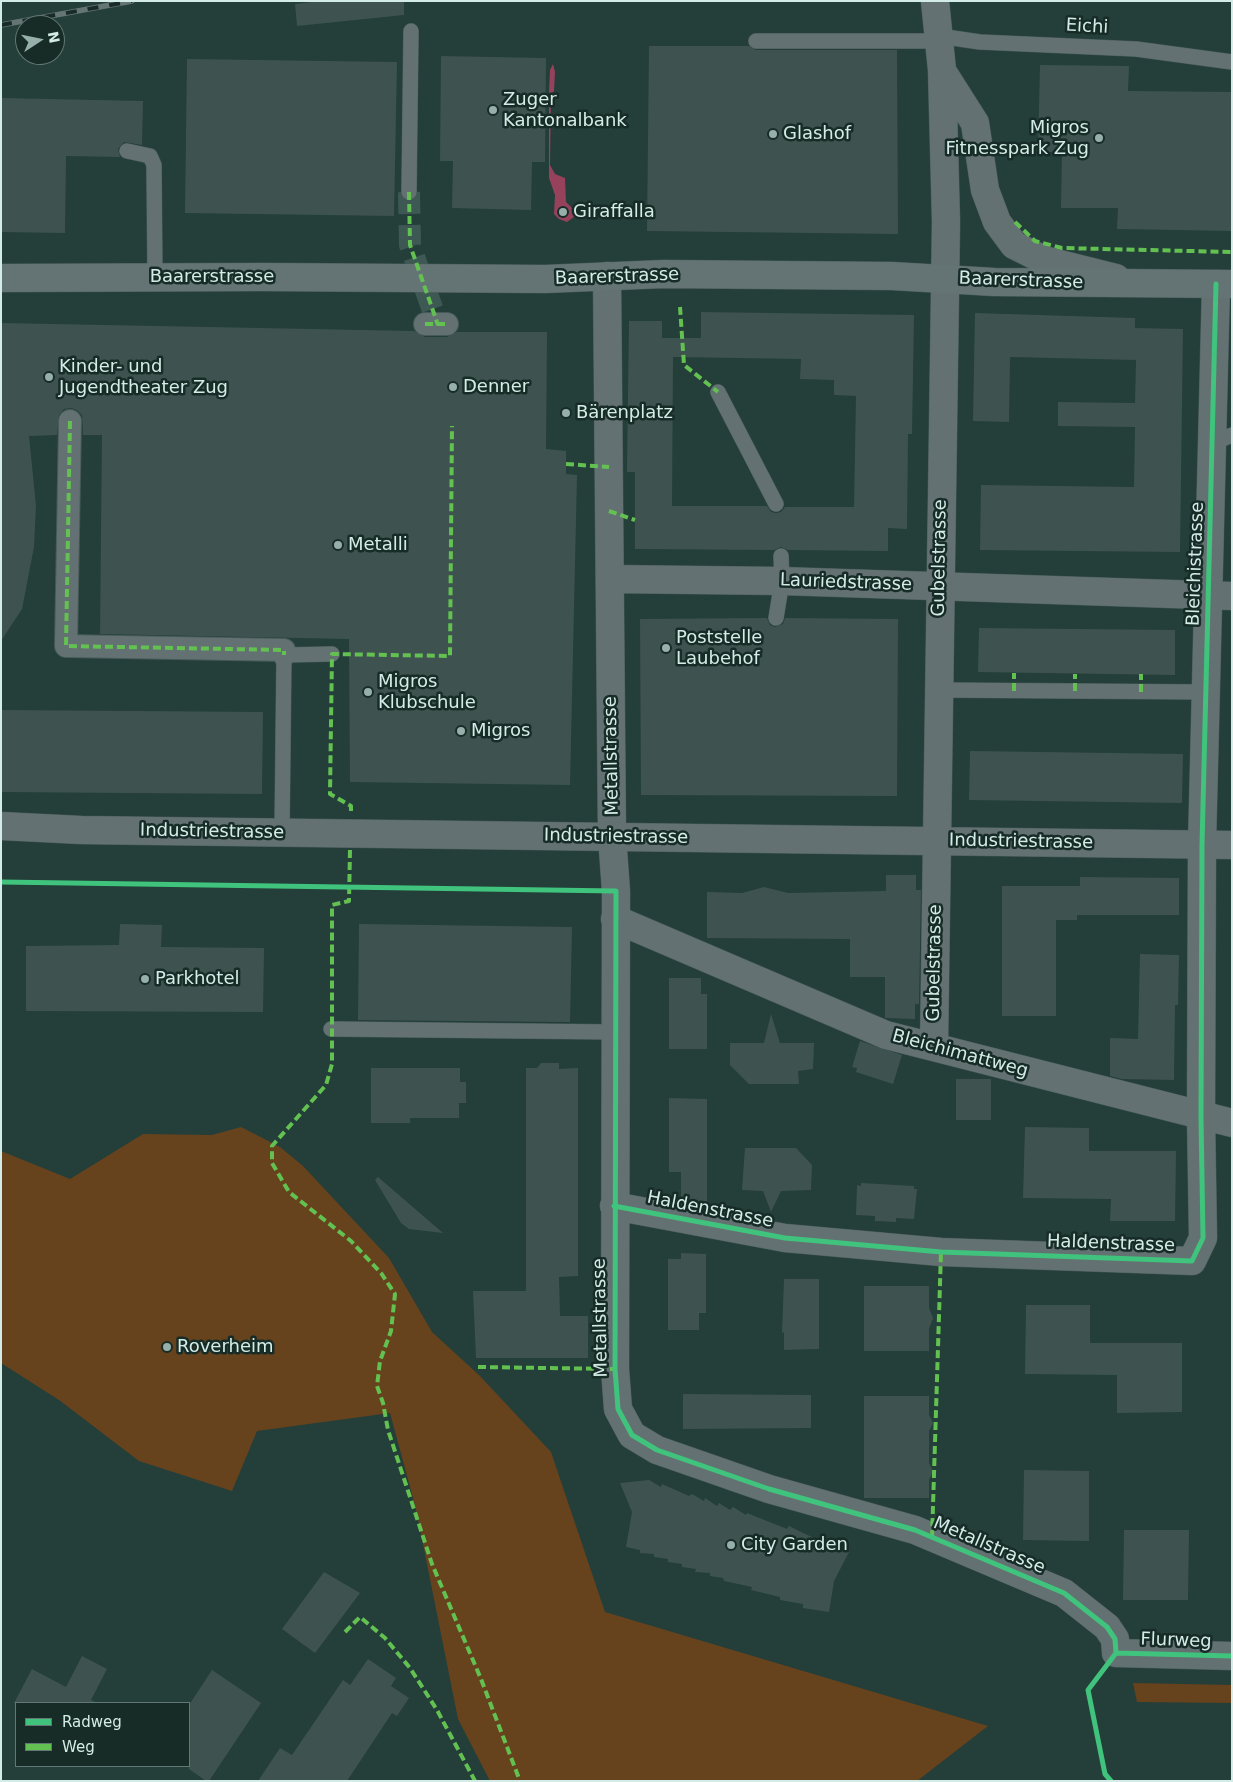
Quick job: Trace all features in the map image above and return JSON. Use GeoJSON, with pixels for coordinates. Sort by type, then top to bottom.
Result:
{"type":"FeatureCollection","features":[{"type":"Feature","properties":{"kind":"main road","name":"Baarerstrasse"},"geometry":{"type":"LineString","coordinates":[[1,278],[155,277],[545,280],[674,274],[1224,284]]}},
{"type":"Feature","properties":{"kind":"street","name":"Gubelstrasse"},"geometry":{"type":"LineString","coordinates":[[934,1047],[943,279],[946,222],[942,70],[935,1]]}},
{"type":"Feature","properties":{"kind":"street","name":"Gubelstrasse"},"geometry":{"type":"LineString","coordinates":[[942,70],[975,123],[985,190],[997,222],[1014,246],[1044,260],[1144,284]]}},
{"type":"Feature","properties":{"kind":"street","name":"Metallstrasse"},"geometry":{"type":"LineString","coordinates":[[607,276],[612,836],[615,919],[614,1206],[616,1385],[618,1409],[632,1435],[657,1450],[769,1489],[915,1530],[1064,1592],[1107,1627]]}},
{"type":"Feature","properties":{"kind":"street","name":"Bleichistrasse"},"geometry":{"type":"LineString","coordinates":[[1202,845],[1206,692],[1221,596],[1224,284]]}},
{"type":"Feature","properties":{"kind":"street"},"geometry":{"type":"LineString","coordinates":[[70,421],[66,646],[284,650],[284,655]]}},
{"type":"Feature","properties":{"kind":"street","name":"Lauriedstrasse"},"geometry":{"type":"LineString","coordinates":[[610,579],[782,569],[940,586],[1221,596]]}},
{"type":"Feature","properties":{"kind":"street","name":"Industriestrasse"},"geometry":{"type":"LineString","coordinates":[[1,826],[81,830],[1232,845]]}},
{"type":"Feature","properties":{"kind":"street","name":"Haldenstrasse"},"geometry":{"type":"LineString","coordinates":[[614,1206],[785,1238],[942,1252],[1192,1261],[1203,1238],[1201,1116],[1202,845]]}},
{"type":"Feature","properties":{"kind":"street","name":"Bleichimattweg"},"geometry":{"type":"LineString","coordinates":[[615,919],[886,1035],[1232,1123]]}},
{"type":"Feature","properties":{"kind":"street","name":"Flurweg"},"geometry":{"type":"LineString","coordinates":[[1107,1627],[1115,1639],[1116,1653],[1232,1656]]}},
{"type":"Feature","properties":{"kind":"lane"},"geometry":{"type":"LineString","coordinates":[[409,192],[411,31]]}},
{"type":"Feature","properties":{"kind":"lane","name":"Eichi"},"geometry":{"type":"LineString","coordinates":[[756,41],[939,39],[1070,50],[1136,49],[1232,62]]}},
{"type":"Feature","properties":{"kind":"lane"},"geometry":{"type":"LineString","coordinates":[[127,151],[150,156],[154,166],[155,277]]}},
{"type":"Feature","properties":{"kind":"lane"},"geometry":{"type":"LineString","coordinates":[[718,392],[776,504]]}},
{"type":"Feature","properties":{"kind":"lane"},"geometry":{"type":"LineString","coordinates":[[776,618],[782,569]]}},
{"type":"Feature","properties":{"kind":"lane"},"geometry":{"type":"LineString","coordinates":[[282,833],[284,655],[332,654]]}},
{"type":"Feature","properties":{"kind":"lane"},"geometry":{"type":"LineString","coordinates":[[938,690],[1206,692]]}},
{"type":"Feature","properties":{"kind":"lane"},"geometry":{"type":"LineString","coordinates":[[331,1029],[614,1032]]}},
{"type":"Feature","properties":{"kind":"shaded area"},"geometry":{"type":"Polygon","coordinates":[[[553,64],[555,72],[554,91],[551,94],[550,165],[555,174],[565,178],[566,202],[578,214],[567,222],[559,219],[554,214],[555,195],[549,178],[549,93],[550,70],[553,64]]]}},
{"type":"Feature","properties":{"kind":"shaded area"},"geometry":{"type":"Polygon","coordinates":[[[241,1127],[280,1147],[303,1166],[389,1258],[432,1332],[480,1376],[551,1452],[605,1612],[988,1726],[917,1781],[490,1781],[458,1719],[416,1509],[390,1413],[257,1431],[232,1491],[139,1461],[59,1400],[1,1363],[1,1151],[70,1179],[143,1134],[212,1135],[241,1127]]]}},
{"type":"Feature","properties":{"kind":"shaded area"},"geometry":{"type":"Polygon","coordinates":[[[1133,1683],[1232,1685],[1232,1703],[1137,1702],[1133,1683]]]}},
{"type":"Feature","properties":{"kind":"building"},"geometry":{"type":"Polygon","coordinates":[[[320,1],[404,1],[404,15],[297,26],[295,4],[320,1]]]}},
{"type":"Feature","properties":{"kind":"building","name":"Glashof"},"geometry":{"type":"Polygon","coordinates":[[[649,46],[749,46],[756,50],[897,50],[898,234],[647,231],[649,46]]]}},
{"type":"Feature","properties":{"kind":"building","name":"Zuger Kantonalbank"},"geometry":{"type":"Polygon","coordinates":[[[441,56],[546,58],[545,162],[532,162],[531,210],[452,208],[453,161],[440,161],[441,56]]]}},
{"type":"Feature","properties":{"kind":"building"},"geometry":{"type":"Polygon","coordinates":[[[187,59],[397,62],[394,216],[185,213],[187,59]]]}},
{"type":"Feature","properties":{"kind":"building"},"geometry":{"type":"Polygon","coordinates":[[[1040,65],[1129,66],[1128,91],[1232,92],[1232,231],[1117,229],[1118,208],[1061,208],[1062,152],[1038,152],[1040,65]]]}},
{"type":"Feature","properties":{"kind":"building"},"geometry":{"type":"Polygon","coordinates":[[[1,98],[143,101],[142,145],[124,142],[118,149],[120,157],[66,156],[65,233],[1,232],[1,98]]]}},
{"type":"Feature","properties":{"kind":"building"},"geometry":{"type":"Polygon","coordinates":[[[701,312],[914,315],[912,434],[908,434],[907,529],[888,528],[888,551],[788,550],[781,547],[774,550],[635,549],[635,472],[627,472],[629,321],[662,321],[662,338],[701,338],[701,312]],[[673,357],[672,506],[767,506],[771,512],[776,513],[781,512],[785,507],[854,507],[856,396],[834,395],[834,380],[800,379],[801,359],[673,357]]]}},
{"type":"Feature","properties":{"kind":"building"},"geometry":{"type":"Polygon","coordinates":[[[975,313],[1135,318],[1135,328],[1183,329],[1180,552],[980,550],[981,485],[1134,487],[1135,427],[1058,426],[1058,402],[1135,403],[1136,360],[1010,357],[1009,422],[973,421],[975,313]]]}},
{"type":"Feature","properties":{"kind":"building","name":"Metalli"},"geometry":{"type":"Polygon","coordinates":[[[1,323],[414,331],[425,337],[447,337],[457,332],[547,332],[546,449],[566,451],[566,474],[577,475],[570,785],[350,782],[349,639],[100,634],[102,435],[83,435],[82,415],[77,410],[71,408],[64,409],[59,415],[57,435],[29,436],[36,506],[34,547],[22,609],[1,641],[1,323]]]}},
{"type":"Feature","properties":{"kind":"building"},"geometry":{"type":"Polygon","coordinates":[[[767,618],[770,625],[775,627],[783,624],[785,618],[898,619],[897,796],[641,795],[640,619],[767,618]]]}},
{"type":"Feature","properties":{"kind":"building"},"geometry":{"type":"Polygon","coordinates":[[[979,628],[1175,630],[1175,675],[978,672],[979,628]]]}},
{"type":"Feature","properties":{"kind":"building"},"geometry":{"type":"Polygon","coordinates":[[[1,710],[263,712],[262,794],[1,792],[1,710]]]}},
{"type":"Feature","properties":{"kind":"building"},"geometry":{"type":"Polygon","coordinates":[[[970,751],[1183,754],[1182,803],[969,800],[970,751]]]}},
{"type":"Feature","properties":{"kind":"building"},"geometry":{"type":"Polygon","coordinates":[[[886,875],[916,875],[916,890],[921,890],[919,1004],[915,1004],[915,1019],[885,1018],[885,977],[850,977],[850,939],[707,938],[707,892],[742,893],[764,887],[788,893],[886,891],[886,875]]]}},
{"type":"Feature","properties":{"kind":"building"},"geometry":{"type":"Polygon","coordinates":[[[1080,877],[1179,878],[1179,915],[1077,915],[1077,920],[1056,920],[1056,1016],[1002,1016],[1002,886],[1080,886],[1080,877]]]}},
{"type":"Feature","properties":{"kind":"building","name":"Parkhotel"},"geometry":{"type":"Polygon","coordinates":[[[120,924],[162,925],[161,947],[264,948],[263,1012],[26,1011],[26,946],[119,945],[120,924]]]}},
{"type":"Feature","properties":{"kind":"building"},"geometry":{"type":"Polygon","coordinates":[[[359,924],[572,927],[570,1022],[358,1020],[359,924]]]}},
{"type":"Feature","properties":{"kind":"building"},"geometry":{"type":"Polygon","coordinates":[[[1140,954],[1179,955],[1178,1005],[1175,1005],[1174,1080],[1122,1079],[1110,1076],[1110,1038],[1138,1039],[1140,954]]]}},
{"type":"Feature","properties":{"kind":"building"},"geometry":{"type":"Polygon","coordinates":[[[669,978],[701,978],[701,994],[707,994],[707,1049],[669,1049],[669,978]]]}},
{"type":"Feature","properties":{"kind":"building"},"geometry":{"type":"Polygon","coordinates":[[[771,1014],[780,1043],[814,1043],[813,1069],[798,1071],[799,1084],[749,1084],[730,1065],[730,1043],[764,1043],[771,1014]]]}},
{"type":"Feature","properties":{"kind":"building"},"geometry":{"type":"Polygon","coordinates":[[[860,1041],[902,1055],[893,1084],[856,1072],[857,1068],[852,1067],[860,1041]]]}},
{"type":"Feature","properties":{"kind":"building"},"geometry":{"type":"Polygon","coordinates":[[[541,1063],[559,1063],[559,1069],[578,1068],[578,1276],[559,1277],[560,1316],[588,1316],[588,1358],[476,1358],[473,1291],[526,1291],[526,1068],[537,1068],[541,1063]]]}},
{"type":"Feature","properties":{"kind":"building"},"geometry":{"type":"Polygon","coordinates":[[[371,1068],[460,1068],[460,1082],[466,1082],[466,1103],[459,1103],[459,1118],[410,1118],[410,1123],[371,1123],[371,1068]]]}},
{"type":"Feature","properties":{"kind":"building"},"geometry":{"type":"Polygon","coordinates":[[[956,1079],[991,1079],[991,1120],[956,1120],[956,1079]]]}},
{"type":"Feature","properties":{"kind":"building"},"geometry":{"type":"Polygon","coordinates":[[[669,1098],[707,1099],[707,1202],[681,1203],[681,1172],[669,1172],[669,1098]]]}},
{"type":"Feature","properties":{"kind":"building"},"geometry":{"type":"Polygon","coordinates":[[[1025,1127],[1089,1128],[1089,1151],[1176,1151],[1175,1221],[1110,1221],[1111,1199],[1023,1198],[1025,1127]]]}},
{"type":"Feature","properties":{"kind":"building"},"geometry":{"type":"Polygon","coordinates":[[[745,1148],[796,1148],[812,1165],[811,1190],[781,1191],[771,1212],[763,1191],[742,1190],[745,1148]]]}},
{"type":"Feature","properties":{"kind":"building"},"geometry":{"type":"Polygon","coordinates":[[[378,1177],[443,1233],[409,1229],[401,1223],[375,1180],[378,1177]]]}},
{"type":"Feature","properties":{"kind":"building"},"geometry":{"type":"Polygon","coordinates":[[[861,1183],[914,1186],[914,1189],[917,1189],[914,1219],[896,1218],[896,1222],[875,1221],[875,1216],[856,1215],[857,1185],[861,1186],[861,1183]]]}},
{"type":"Feature","properties":{"kind":"building"},"geometry":{"type":"Polygon","coordinates":[[[681,1253],[706,1254],[706,1313],[699,1313],[699,1330],[668,1330],[668,1259],[681,1259],[681,1253]]]}},
{"type":"Feature","properties":{"kind":"building"},"geometry":{"type":"Polygon","coordinates":[[[784,1279],[819,1279],[819,1349],[784,1350],[784,1332],[782,1333],[784,1279]]]}},
{"type":"Feature","properties":{"kind":"building"},"geometry":{"type":"Polygon","coordinates":[[[864,1286],[929,1286],[929,1308],[933,1318],[929,1329],[929,1351],[864,1351],[864,1286]]]}},
{"type":"Feature","properties":{"kind":"building"},"geometry":{"type":"Polygon","coordinates":[[[1026,1305],[1090,1305],[1090,1343],[1182,1343],[1182,1412],[1117,1413],[1117,1375],[1025,1374],[1026,1305]]]}},
{"type":"Feature","properties":{"kind":"building"},"geometry":{"type":"Polygon","coordinates":[[[683,1394],[811,1395],[811,1428],[683,1429],[683,1394]]]}},
{"type":"Feature","properties":{"kind":"building"},"geometry":{"type":"Polygon","coordinates":[[[864,1396],[929,1396],[929,1415],[933,1423],[929,1431],[929,1463],[933,1471],[929,1480],[929,1498],[864,1498],[864,1396]]]}},
{"type":"Feature","properties":{"kind":"building"},"geometry":{"type":"Polygon","coordinates":[[[1024,1470],[1089,1471],[1089,1541],[1023,1540],[1024,1470]]]}},
{"type":"Feature","properties":{"kind":"building","name":"City Garden"},"geometry":{"type":"Polygon","coordinates":[[[649,1480],[661,1487],[662,1484],[689,1496],[692,1494],[704,1501],[705,1498],[717,1506],[719,1503],[730,1510],[733,1507],[746,1515],[747,1513],[787,1529],[789,1526],[824,1543],[826,1540],[849,1552],[834,1581],[829,1612],[803,1608],[803,1604],[780,1600],[780,1597],[751,1590],[752,1587],[724,1581],[723,1578],[710,1576],[710,1573],[695,1572],[696,1569],[682,1567],[682,1564],[668,1562],[668,1559],[654,1557],[654,1554],[640,1553],[640,1550],[626,1547],[632,1512],[620,1483],[649,1480]]]}},
{"type":"Feature","properties":{"kind":"building"},"geometry":{"type":"Polygon","coordinates":[[[1124,1530],[1189,1530],[1188,1600],[1123,1600],[1124,1530]]]}},
{"type":"Feature","properties":{"kind":"building"},"geometry":{"type":"Polygon","coordinates":[[[324,1572],[360,1593],[315,1653],[282,1629],[324,1572]]]}},
{"type":"Feature","properties":{"kind":"building"},"geometry":{"type":"Polygon","coordinates":[[[82,1656],[107,1669],[91,1700],[95,1702],[14,1703],[32,1669],[66,1687],[82,1656]]]}},
{"type":"Feature","properties":{"kind":"building"},"geometry":{"type":"Polygon","coordinates":[[[368,1659],[396,1678],[391,1686],[409,1698],[397,1716],[392,1713],[347,1781],[258,1781],[280,1748],[292,1755],[343,1680],[350,1685],[368,1659]]]}},
{"type":"Feature","properties":{"kind":"building"},"geometry":{"type":"Polygon","coordinates":[[[212,1670],[261,1703],[209,1781],[206,1781],[189,1769],[190,1703],[212,1670]]]}},
{"type":"Feature","properties":{"kind":"tunnel"},"geometry":{"type":"LineString","coordinates":[[409,192],[410,245],[438,325]]}},
{"type":"Feature","properties":{"kind":"railway"},"geometry":{"type":"LineString","coordinates":[[1,25],[132,1]]}},
{"type":"Feature","properties":{"kind":"marked path"},"geometry":{"type":"LineString","coordinates":[[409,192],[410,245],[438,325]]}},
{"type":"Feature","properties":{"kind":"marked path"},"geometry":{"type":"LineString","coordinates":[[1015,222],[1035,241],[1062,248],[1232,252]]}},
{"type":"Feature","properties":{"kind":"marked path"},"geometry":{"type":"LineString","coordinates":[[680,307],[684,365],[718,392]]}},
{"type":"Feature","properties":{"kind":"marked path"},"geometry":{"type":"LineString","coordinates":[[425,324],[447,324]]}},
{"type":"Feature","properties":{"kind":"marked path"},"geometry":{"type":"LineString","coordinates":[[70,421],[66,646],[284,650],[284,655]]}},
{"type":"Feature","properties":{"kind":"marked path"},"geometry":{"type":"LineString","coordinates":[[351,811],[351,806],[330,794],[332,654],[450,656],[452,426]]}},
{"type":"Feature","properties":{"kind":"marked path"},"geometry":{"type":"LineString","coordinates":[[566,464],[609,467]]}},
{"type":"Feature","properties":{"kind":"marked path"},"geometry":{"type":"LineString","coordinates":[[609,511],[635,520]]}},
{"type":"Feature","properties":{"kind":"marked path"},"geometry":{"type":"LineString","coordinates":[[1014,673],[1014,691]]}},
{"type":"Feature","properties":{"kind":"marked path"},"geometry":{"type":"LineString","coordinates":[[1075,674],[1075,691]]}},
{"type":"Feature","properties":{"kind":"marked path"},"geometry":{"type":"LineString","coordinates":[[1141,674],[1141,692]]}},
{"type":"Feature","properties":{"kind":"marked path"},"geometry":{"type":"LineString","coordinates":[[350,850],[349,901],[332,905],[332,1064],[326,1085],[272,1146],[272,1163],[289,1192],[351,1241],[381,1273],[395,1294],[391,1331],[380,1361],[377,1386],[383,1403],[388,1430],[432,1564],[481,1679],[520,1781]]}},
{"type":"Feature","properties":{"kind":"marked path"},"geometry":{"type":"LineString","coordinates":[[932,1538],[941,1252]]}},
{"type":"Feature","properties":{"kind":"marked path"},"geometry":{"type":"LineString","coordinates":[[478,1367],[615,1369]]}},
{"type":"Feature","properties":{"kind":"marked path"},"geometry":{"type":"LineString","coordinates":[[345,1632],[360,1617],[385,1638],[410,1668],[437,1710],[475,1781]]}},
{"type":"Feature","properties":{"kind":"cycle path"},"geometry":{"type":"LineString","coordinates":[[614,1206],[785,1238],[941,1252],[1192,1261],[1203,1238],[1201,1117],[1202,845],[1216,284]]}},
{"type":"Feature","properties":{"kind":"cycle path"},"geometry":{"type":"LineString","coordinates":[[1,882],[616,891],[615,1369],[618,1409],[632,1435],[657,1450],[769,1489],[915,1530],[1064,1593],[1107,1627],[1115,1639],[1116,1653],[1232,1656]]}},
{"type":"Feature","properties":{"kind":"cycle path"},"geometry":{"type":"LineString","coordinates":[[1111,1781],[1105,1774],[1088,1690],[1116,1653]]}},
{"type":"Feature","properties":{"kind":"place","name":"Zuger Kantonalbank"},"geometry":{"type":"Point","coordinates":[493,110]}},
{"type":"Feature","properties":{"kind":"place","name":"Glashof"},"geometry":{"type":"Point","coordinates":[773,134]}},
{"type":"Feature","properties":{"kind":"place","name":"Migros Fitnesspark Zug"},"geometry":{"type":"Point","coordinates":[1099,138]}},
{"type":"Feature","properties":{"kind":"place","name":"Giraffalla"},"geometry":{"type":"Point","coordinates":[563,212]}},
{"type":"Feature","properties":{"kind":"place","name":"Kinder- und Jugendtheater Zug"},"geometry":{"type":"Point","coordinates":[49,377]}},
{"type":"Feature","properties":{"kind":"place","name":"Denner"},"geometry":{"type":"Point","coordinates":[453,387]}},
{"type":"Feature","properties":{"kind":"place","name":"Bärenplatz"},"geometry":{"type":"Point","coordinates":[566,413]}},
{"type":"Feature","properties":{"kind":"place","name":"Metalli"},"geometry":{"type":"Point","coordinates":[338,545]}},
{"type":"Feature","properties":{"kind":"place","name":"Poststelle Laubehof"},"geometry":{"type":"Point","coordinates":[666,648]}},
{"type":"Feature","properties":{"kind":"place","name":"Migros Klubschule"},"geometry":{"type":"Point","coordinates":[368,692]}},
{"type":"Feature","properties":{"kind":"place","name":"Migros"},"geometry":{"type":"Point","coordinates":[461,731]}},
{"type":"Feature","properties":{"kind":"place","name":"Parkhotel"},"geometry":{"type":"Point","coordinates":[145,979]}},
{"type":"Feature","properties":{"kind":"place","name":"Roverheim"},"geometry":{"type":"Point","coordinates":[167,1347]}},
{"type":"Feature","properties":{"kind":"place","name":"City Garden"},"geometry":{"type":"Point","coordinates":[731,1545]}}]}
